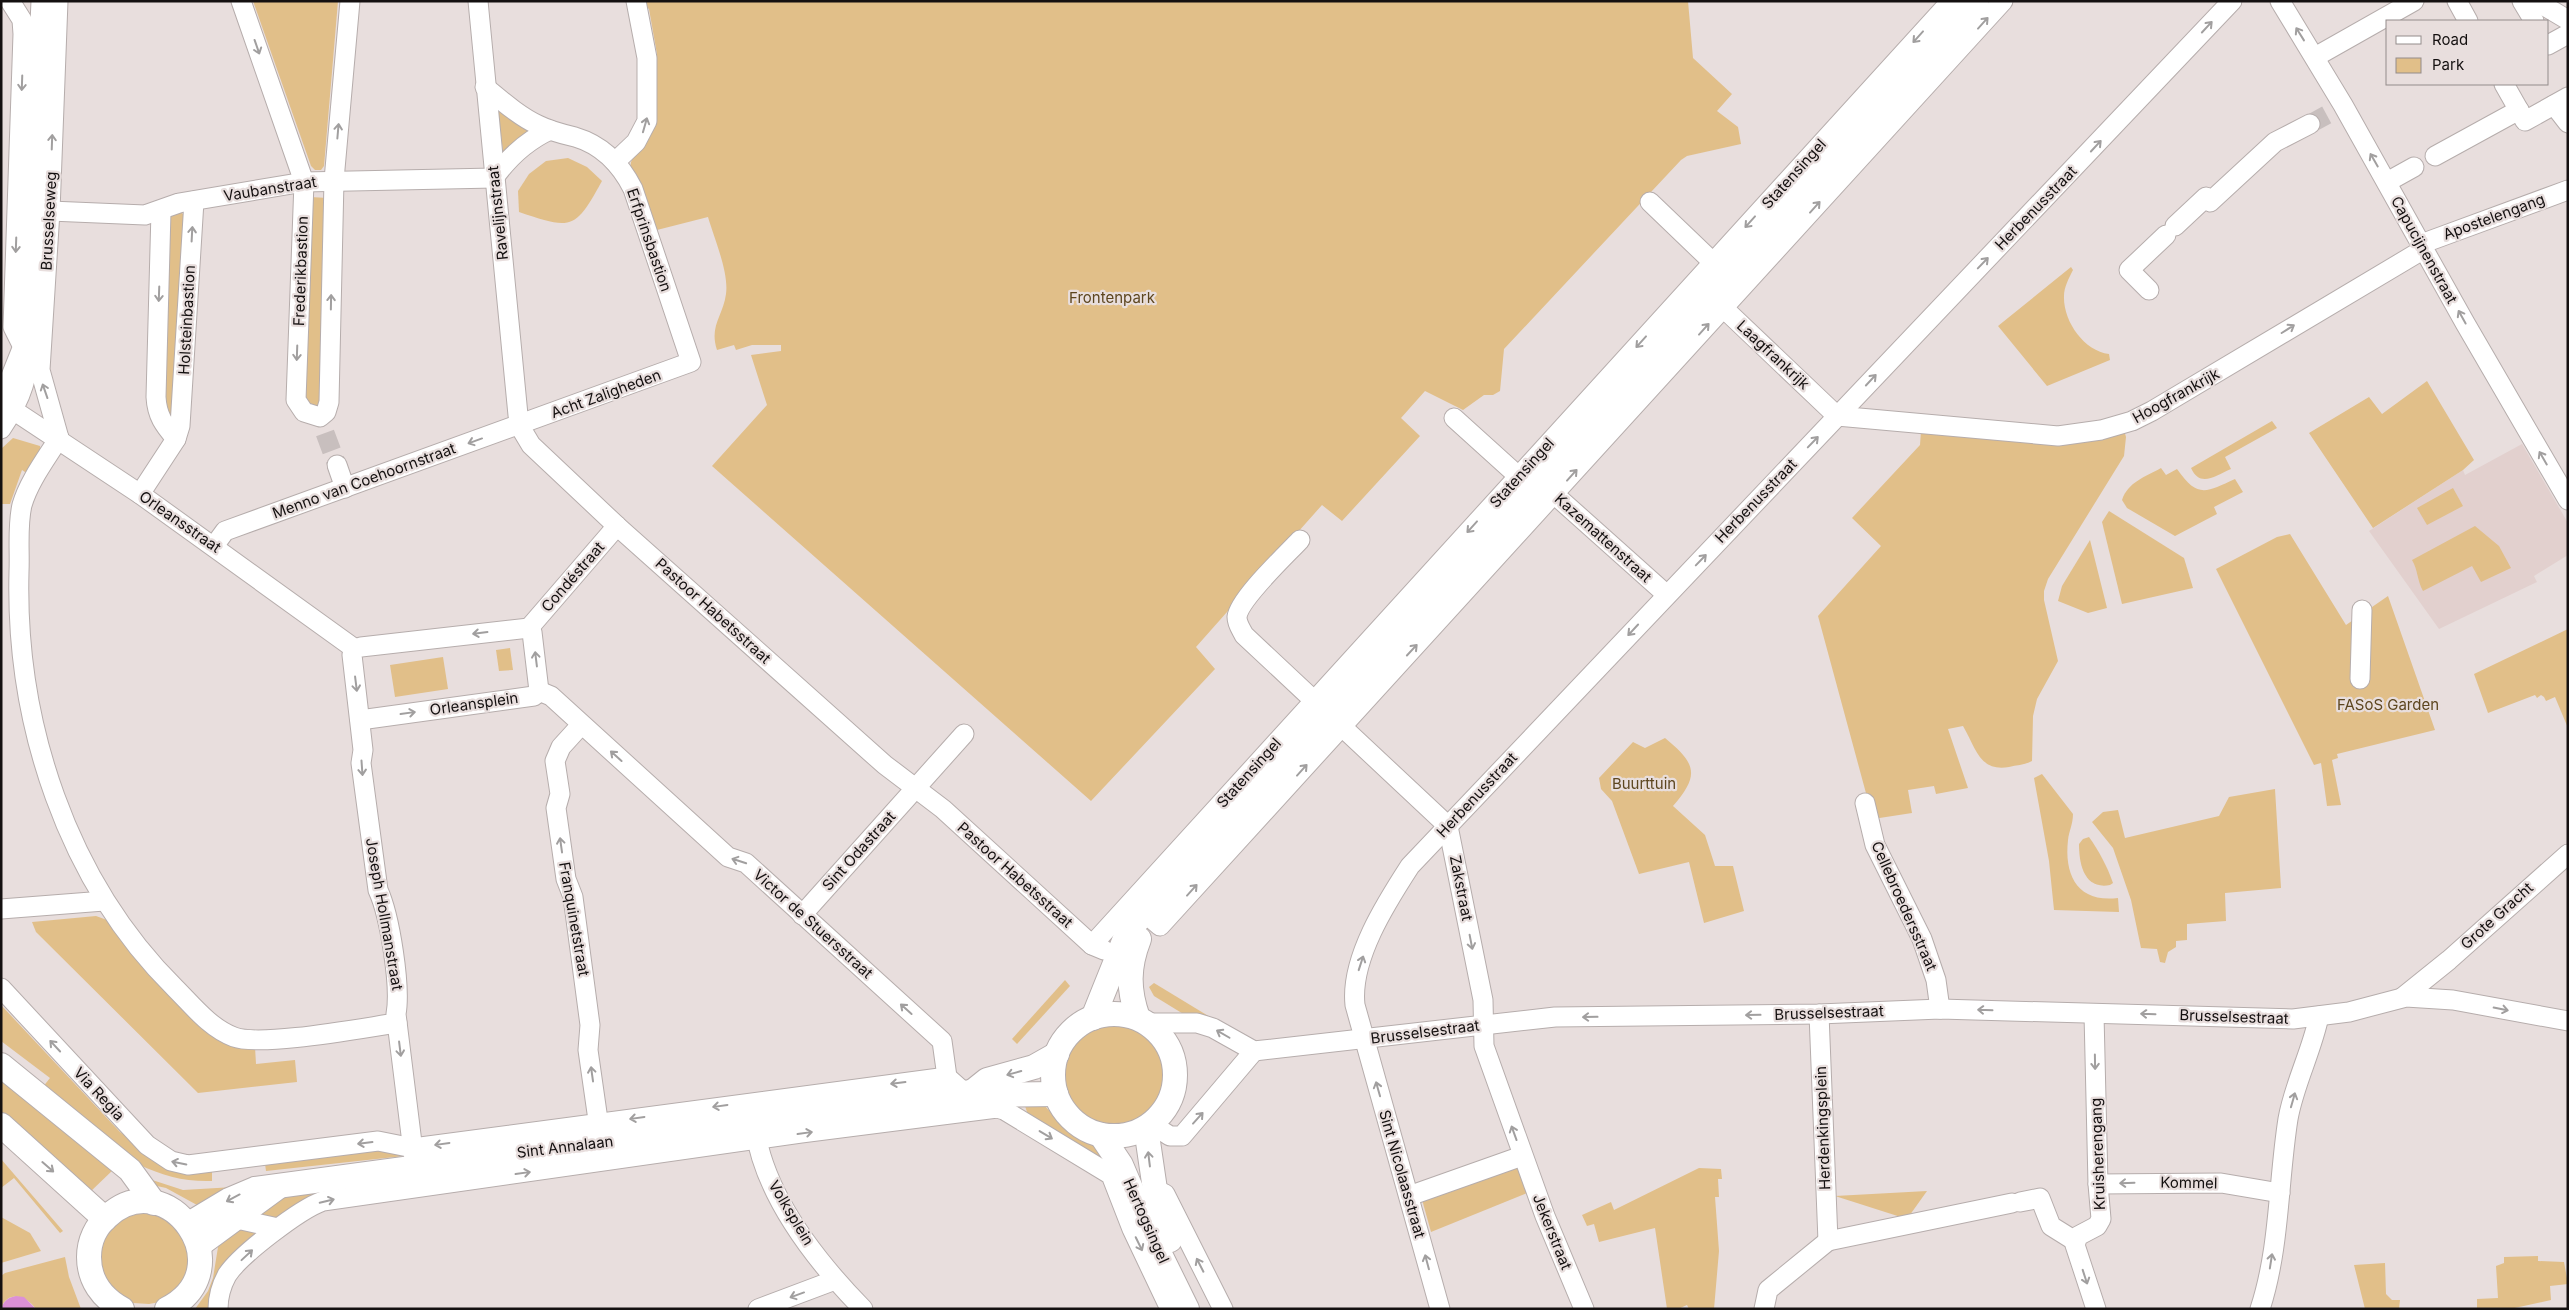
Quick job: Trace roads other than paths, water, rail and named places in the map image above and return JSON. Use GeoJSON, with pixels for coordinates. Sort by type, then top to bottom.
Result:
{"type":"FeatureCollection","features":[{"type":"Feature","properties":{"kind":"main road","name":"Statensingel"},"geometry":{"type":"LineString","coordinates":[[1093,1018],[1128,931],[1536,485],[1716,302],[1720,269],[1977,1]]}},
{"type":"Feature","properties":{"kind":"main road"},"geometry":{"type":"LineString","coordinates":[[1142,1021],[1130,991],[1130,966],[1141,934],[1145,913]]}},
{"type":"Feature","properties":{"kind":"main road"},"geometry":{"type":"LineString","coordinates":[[1116,1014],[1142,1021],[1155,1029],[1167,1044],[1176,1070],[1174,1088],[1168,1106],[1148,1126],[1121,1136],[1101,1135],[1082,1127],[1066,1113],[1056,1094],[1053,1074],[1057,1054],[1074,1030],[1093,1018],[1116,1014]]}},
{"type":"Feature","properties":{"kind":"main road","name":"Sint Annalaan"},"geometry":{"type":"LineString","coordinates":[[957,1094],[987,1080],[1034,1067],[1057,1054]]}},
{"type":"Feature","properties":{"kind":"main road"},"geometry":{"type":"LineString","coordinates":[[1,1065],[130,1170],[154,1203]]}},
{"type":"Feature","properties":{"kind":"main road","name":"Sint Annalaan"},"geometry":{"type":"LineString","coordinates":[[194,1234],[237,1219],[279,1187],[414,1157],[601,1142],[957,1094],[1056,1094]]}},
{"type":"Feature","properties":{"kind":"main road"},"geometry":{"type":"LineString","coordinates":[[1,1125],[105,1218]]}},
{"type":"Feature","properties":{"kind":"main road","name":"Hertogsingel"},"geometry":{"type":"LineString","coordinates":[[1136,1194],[1148,1126]]}},
{"type":"Feature","properties":{"kind":"main road","name":"Hertogsingel"},"geometry":{"type":"LineString","coordinates":[[1101,1135],[1121,1165],[1136,1194],[1152,1240],[1187,1309]]}},
{"type":"Feature","properties":{"kind":"main road"},"geometry":{"type":"LineString","coordinates":[[194,1234],[242,1193],[279,1187]]}},
{"type":"Feature","properties":{"kind":"main road","name":"Hertogsingel"},"geometry":{"type":"LineString","coordinates":[[1136,1194],[1164,1227],[1204,1309]]}},
{"type":"Feature","properties":{"kind":"main road"},"geometry":{"type":"LineString","coordinates":[[122,1309],[100,1291],[94,1282],[89,1264],[92,1240],[105,1218],[125,1206],[141,1202],[154,1203],[172,1209],[194,1234],[200,1262],[195,1282],[185,1297],[167,1309]]}},
{"type":"Feature","properties":{"kind":"street","name":"Brusselseweg"},"geometry":{"type":"LineString","coordinates":[[10,1],[22,20],[23,34],[13,327],[24,343]]}},
{"type":"Feature","properties":{"kind":"street","name":"Brusselseweg"},"geometry":{"type":"LineString","coordinates":[[1,429],[5,404],[24,343],[41,1]]}},
{"type":"Feature","properties":{"kind":"street","name":"Brusselseweg"},"geometry":{"type":"LineString","coordinates":[[58,1],[50,212],[40,370],[59,438]]}},
{"type":"Feature","properties":{"kind":"street","name":"Frederikbastion"},"geometry":{"type":"LineString","coordinates":[[241,1],[304,182],[296,400],[304,412],[323,425],[328,402],[334,180],[350,1]]}},
{"type":"Feature","properties":{"kind":"street","name":"Ravelijnstraat"},"geometry":{"type":"LineString","coordinates":[[478,1],[494,178],[520,425]]}},
{"type":"Feature","properties":{"kind":"street"},"geometry":{"type":"LineString","coordinates":[[615,162],[636,142],[647,121],[647,58],[636,1]]}},
{"type":"Feature","properties":{"kind":"street","name":"Statensingel"},"geometry":{"type":"LineString","coordinates":[[1536,485],[1951,1]]}},
{"type":"Feature","properties":{"kind":"street","name":"Statensingel"},"geometry":{"type":"LineString","coordinates":[[1716,302],[2003,1]]}},
{"type":"Feature","properties":{"kind":"street","name":"Herbenusstraat"},"geometry":{"type":"LineString","coordinates":[[1364,1039],[1355,1005],[1355,988],[1372,932],[1410,866],[2232,1]]}},
{"type":"Feature","properties":{"kind":"street","name":"Capucijnenstraat"},"geometry":{"type":"LineString","coordinates":[[2280,1],[2315,57],[2338,108],[2387,182],[2568,500]]}},
{"type":"Feature","properties":{"kind":"street"},"geometry":{"type":"LineString","coordinates":[[2315,57],[2414,1]]}},
{"type":"Feature","properties":{"kind":"street"},"geometry":{"type":"LineString","coordinates":[[2457,1],[2467,20]]}},
{"type":"Feature","properties":{"kind":"street"},"geometry":{"type":"LineString","coordinates":[[2522,1],[2533,20]]}},
{"type":"Feature","properties":{"kind":"street"},"geometry":{"type":"LineString","coordinates":[[2536,1],[2568,20]]}},
{"type":"Feature","properties":{"kind":"street"},"geometry":{"type":"LineString","coordinates":[[2565,1],[2568,6]]}},
{"type":"Feature","properties":{"kind":"street"},"geometry":{"type":"LineString","coordinates":[[2549,44],[2568,34]]}},
{"type":"Feature","properties":{"kind":"street"},"geometry":{"type":"LineString","coordinates":[[2505,85],[2525,121],[2561,101],[2568,123]]}},
{"type":"Feature","properties":{"kind":"street","name":"Erfprinsbastion"},"geometry":{"type":"LineString","coordinates":[[485,87],[528,120],[550,130],[586,141],[615,162],[633,190],[691,362]]}},
{"type":"Feature","properties":{"kind":"street"},"geometry":{"type":"LineString","coordinates":[[2435,156],[2519,110]]}},
{"type":"Feature","properties":{"kind":"street"},"geometry":{"type":"LineString","coordinates":[[2149,290],[2129,270],[2206,197],[2210,202],[2274,142],[2310,124]]}},
{"type":"Feature","properties":{"kind":"street"},"geometry":{"type":"LineString","coordinates":[[494,178],[515,153],[529,141],[550,130]]}},
{"type":"Feature","properties":{"kind":"street"},"geometry":{"type":"LineString","coordinates":[[2387,182],[2414,167]]}},
{"type":"Feature","properties":{"kind":"street","name":"Vaubanstraat"},"geometry":{"type":"LineString","coordinates":[[50,212],[145,215],[161,211],[179,203],[304,182],[494,178]]}},
{"type":"Feature","properties":{"kind":"street","name":"Apostelengang"},"geometry":{"type":"LineString","coordinates":[[2422,246],[2568,190]]}},
{"type":"Feature","properties":{"kind":"street","name":"Holsteinbastion"},"geometry":{"type":"LineString","coordinates":[[140,494],[176,439],[180,426],[194,201]]}},
{"type":"Feature","properties":{"kind":"street"},"geometry":{"type":"LineString","coordinates":[[1650,202],[1720,269]]}},
{"type":"Feature","properties":{"kind":"street","name":"Holsteinbastion"},"geometry":{"type":"LineString","coordinates":[[161,211],[156,397],[157,411],[162,424],[176,439]]}},
{"type":"Feature","properties":{"kind":"street","name":"Hoogfrankrijk"},"geometry":{"type":"LineString","coordinates":[[1838,416],[2058,436],[2086,434],[2132,421],[2247,355],[2422,246]]}},
{"type":"Feature","properties":{"kind":"street","name":"Laagfrankrijk"},"geometry":{"type":"LineString","coordinates":[[1716,302],[1838,416]]}},
{"type":"Feature","properties":{"kind":"street","name":"Acht Zaligheden"},"geometry":{"type":"LineString","coordinates":[[520,425],[691,362]]}},
{"type":"Feature","properties":{"kind":"street","name":"Orleansstraat"},"geometry":{"type":"LineString","coordinates":[[5,404],[59,438],[140,494],[355,649]]}},
{"type":"Feature","properties":{"kind":"street","name":"Kazemattenstraat"},"geometry":{"type":"LineString","coordinates":[[1454,418],[1667,595]]}},
{"type":"Feature","properties":{"kind":"street","name":"Menno van Coehoornstraat"},"geometry":{"type":"LineString","coordinates":[[214,546],[225,530],[520,425]]}},
{"type":"Feature","properties":{"kind":"street","name":"Pastoor Habetsstraat"},"geometry":{"type":"LineString","coordinates":[[520,425],[528,440],[537,451],[617,526],[885,765],[942,809],[1092,945],[1117,955]]}},
{"type":"Feature","properties":{"kind":"street"},"geometry":{"type":"LineString","coordinates":[[59,438],[31,484],[22,507],[19,586],[21,640],[35,729],[47,772],[69,830],[104,901],[134,941],[170,983],[213,1025],[235,1037],[264,1040],[397,1023]]}},
{"type":"Feature","properties":{"kind":"street"},"geometry":{"type":"LineString","coordinates":[[337,465],[345,488]]}},
{"type":"Feature","properties":{"kind":"street","name":"Condéstraat"},"geometry":{"type":"LineString","coordinates":[[529,628],[617,526]]}},
{"type":"Feature","properties":{"kind":"street"},"geometry":{"type":"LineString","coordinates":[[1300,540],[1242,603],[1237,619],[1244,635],[1448,826]]}},
{"type":"Feature","properties":{"kind":"street"},"geometry":{"type":"LineString","coordinates":[[2360,679],[2362,610]]}},
{"type":"Feature","properties":{"kind":"street"},"geometry":{"type":"LineString","coordinates":[[360,720],[352,655],[355,649],[529,628]]}},
{"type":"Feature","properties":{"kind":"street","name":"Orleansplein"},"geometry":{"type":"LineString","coordinates":[[360,720],[534,696],[539,691],[532,632],[529,628]]}},
{"type":"Feature","properties":{"kind":"street","name":"Victor de Stuersstraat"},"geometry":{"type":"LineString","coordinates":[[539,691],[550,696],[728,857],[746,863],[942,1041],[957,1094]]}},
{"type":"Feature","properties":{"kind":"street","name":"Statensingel"},"geometry":{"type":"LineString","coordinates":[[1092,945],[1328,713]]}},
{"type":"Feature","properties":{"kind":"street","name":"Joseph Hollmanstraat"},"geometry":{"type":"LineString","coordinates":[[360,720],[363,750],[361,763],[378,890],[385,906],[398,999],[397,1023],[414,1157]]}},
{"type":"Feature","properties":{"kind":"street","name":"Franquinetstraat"},"geometry":{"type":"LineString","coordinates":[[581,725],[557,753],[555,761],[560,794],[556,808],[566,879],[574,906],[590,1025],[588,1050],[601,1142]]}},
{"type":"Feature","properties":{"kind":"street"},"geometry":{"type":"LineString","coordinates":[[915,788],[964,734]]}},
{"type":"Feature","properties":{"kind":"street","name":"Sint Odastraat"},"geometry":{"type":"LineString","coordinates":[[802,914],[915,788]]}},
{"type":"Feature","properties":{"kind":"street","name":"Cellebroedersstraat"},"geometry":{"type":"LineString","coordinates":[[1865,803],[1875,845],[1924,945],[1936,980],[1940,1009]]}},
{"type":"Feature","properties":{"kind":"street","name":"Zakstraat"},"geometry":{"type":"LineString","coordinates":[[1448,826],[1483,1000],[1482,1025]]}},
{"type":"Feature","properties":{"kind":"street","name":"Grote Gracht"},"geometry":{"type":"LineString","coordinates":[[2427,979],[2568,854]]}},
{"type":"Feature","properties":{"kind":"street"},"geometry":{"type":"LineString","coordinates":[[1,909],[104,901]]}},
{"type":"Feature","properties":{"kind":"street","name":"Brusselsestraat"},"geometry":{"type":"LineString","coordinates":[[2403,997],[2427,979]]}},
{"type":"Feature","properties":{"kind":"street","name":"Via Regia"},"geometry":{"type":"LineString","coordinates":[[1,988],[148,1145],[175,1163],[198,1165],[215,1163]]}},
{"type":"Feature","properties":{"kind":"street","name":"Brusselsestraat"},"geometry":{"type":"LineString","coordinates":[[1254,1052],[1364,1039],[1399,1037],[1555,1017],[1819,1014],[1940,1009],[2293,1019],[2363,1008],[2403,997],[2453,1000],[2567,1021]]}},
{"type":"Feature","properties":{"kind":"street","name":"Herdenkingsplein"},"geometry":{"type":"LineString","coordinates":[[1819,1014],[1828,1241]]}},
{"type":"Feature","properties":{"kind":"street","name":"Kruisherengang"},"geometry":{"type":"LineString","coordinates":[[2075,1241],[2078,1236],[2097,1226],[2101,1218],[2098,1184],[2094,1014]]}},
{"type":"Feature","properties":{"kind":"street"},"geometry":{"type":"LineString","coordinates":[[2260,1309],[2267,1288],[2291,1106],[2318,1016]]}},
{"type":"Feature","properties":{"kind":"street"},"geometry":{"type":"LineString","coordinates":[[1142,1021],[1197,1023],[1212,1028],[1254,1052],[1182,1136],[1170,1136],[1148,1126]]}},
{"type":"Feature","properties":{"kind":"street"},"geometry":{"type":"LineString","coordinates":[[2567,1021],[2568,1027]]}},
{"type":"Feature","properties":{"kind":"street","name":"Jekerstraat"},"geometry":{"type":"LineString","coordinates":[[1482,1025],[1484,1046],[1522,1156],[1584,1309]]}},
{"type":"Feature","properties":{"kind":"street","name":"Sint Nicolaasstraat"},"geometry":{"type":"LineString","coordinates":[[1364,1039],[1440,1309]]}},
{"type":"Feature","properties":{"kind":"street","name":"Sint Annalaan"},"geometry":{"type":"LineString","coordinates":[[957,1094],[1004,1110],[1107,1171],[1113,1178],[1136,1194]]}},
{"type":"Feature","properties":{"kind":"street","name":"Volksplein"},"geometry":{"type":"LineString","coordinates":[[754,1121],[766,1171],[780,1200],[835,1280],[864,1309]]}},
{"type":"Feature","properties":{"kind":"street","name":"Sint Annalaan"},"geometry":{"type":"LineString","coordinates":[[215,1163],[378,1142],[414,1157]]}},
{"type":"Feature","properties":{"kind":"street","name":"Sint Annalaan"},"geometry":{"type":"LineString","coordinates":[[218,1309],[220,1289],[230,1272],[281,1226],[307,1208],[331,1200],[601,1142]]}},
{"type":"Feature","properties":{"kind":"street"},"geometry":{"type":"LineString","coordinates":[[1408,1196],[1522,1156]]}},
{"type":"Feature","properties":{"kind":"street","name":"Kommel"},"geometry":{"type":"LineString","coordinates":[[2098,1184],[2221,1183],[2280,1193]]}},
{"type":"Feature","properties":{"kind":"street","name":"Hertogsingel"},"geometry":{"type":"LineString","coordinates":[[1170,1309],[1132,1229],[1136,1194],[1165,1194],[1222,1309]]}},
{"type":"Feature","properties":{"kind":"street"},"geometry":{"type":"LineString","coordinates":[[1764,1309],[1768,1290],[1828,1241],[2040,1198],[2052,1226],[2075,1241],[2096,1309]]}},
{"type":"Feature","properties":{"kind":"street"},"geometry":{"type":"LineString","coordinates":[[237,1219],[281,1226]]}},
{"type":"Feature","properties":{"kind":"street"},"geometry":{"type":"LineString","coordinates":[[758,1309],[835,1280]]}},
{"type":"Feature","properties":{"kind":"tunnel"},"geometry":{"type":"LineString","coordinates":[[2310,124],[2334,111]]}},
{"type":"Feature","properties":{"kind":"tunnel"},"geometry":{"type":"LineString","coordinates":[[325,433],[337,465]]}},
{"type":"Feature","properties":{"kind":"park label","name":"Frontenpark"},"geometry":{"type":"Point","coordinates":[1112,298]}},
{"type":"Feature","properties":{"kind":"park label","name":"FASoS Garden"},"geometry":{"type":"Point","coordinates":[2388,705]}},
{"type":"Feature","properties":{"kind":"park label","name":"Buurttuin"},"geometry":{"type":"Point","coordinates":[1644,784]}}]}
